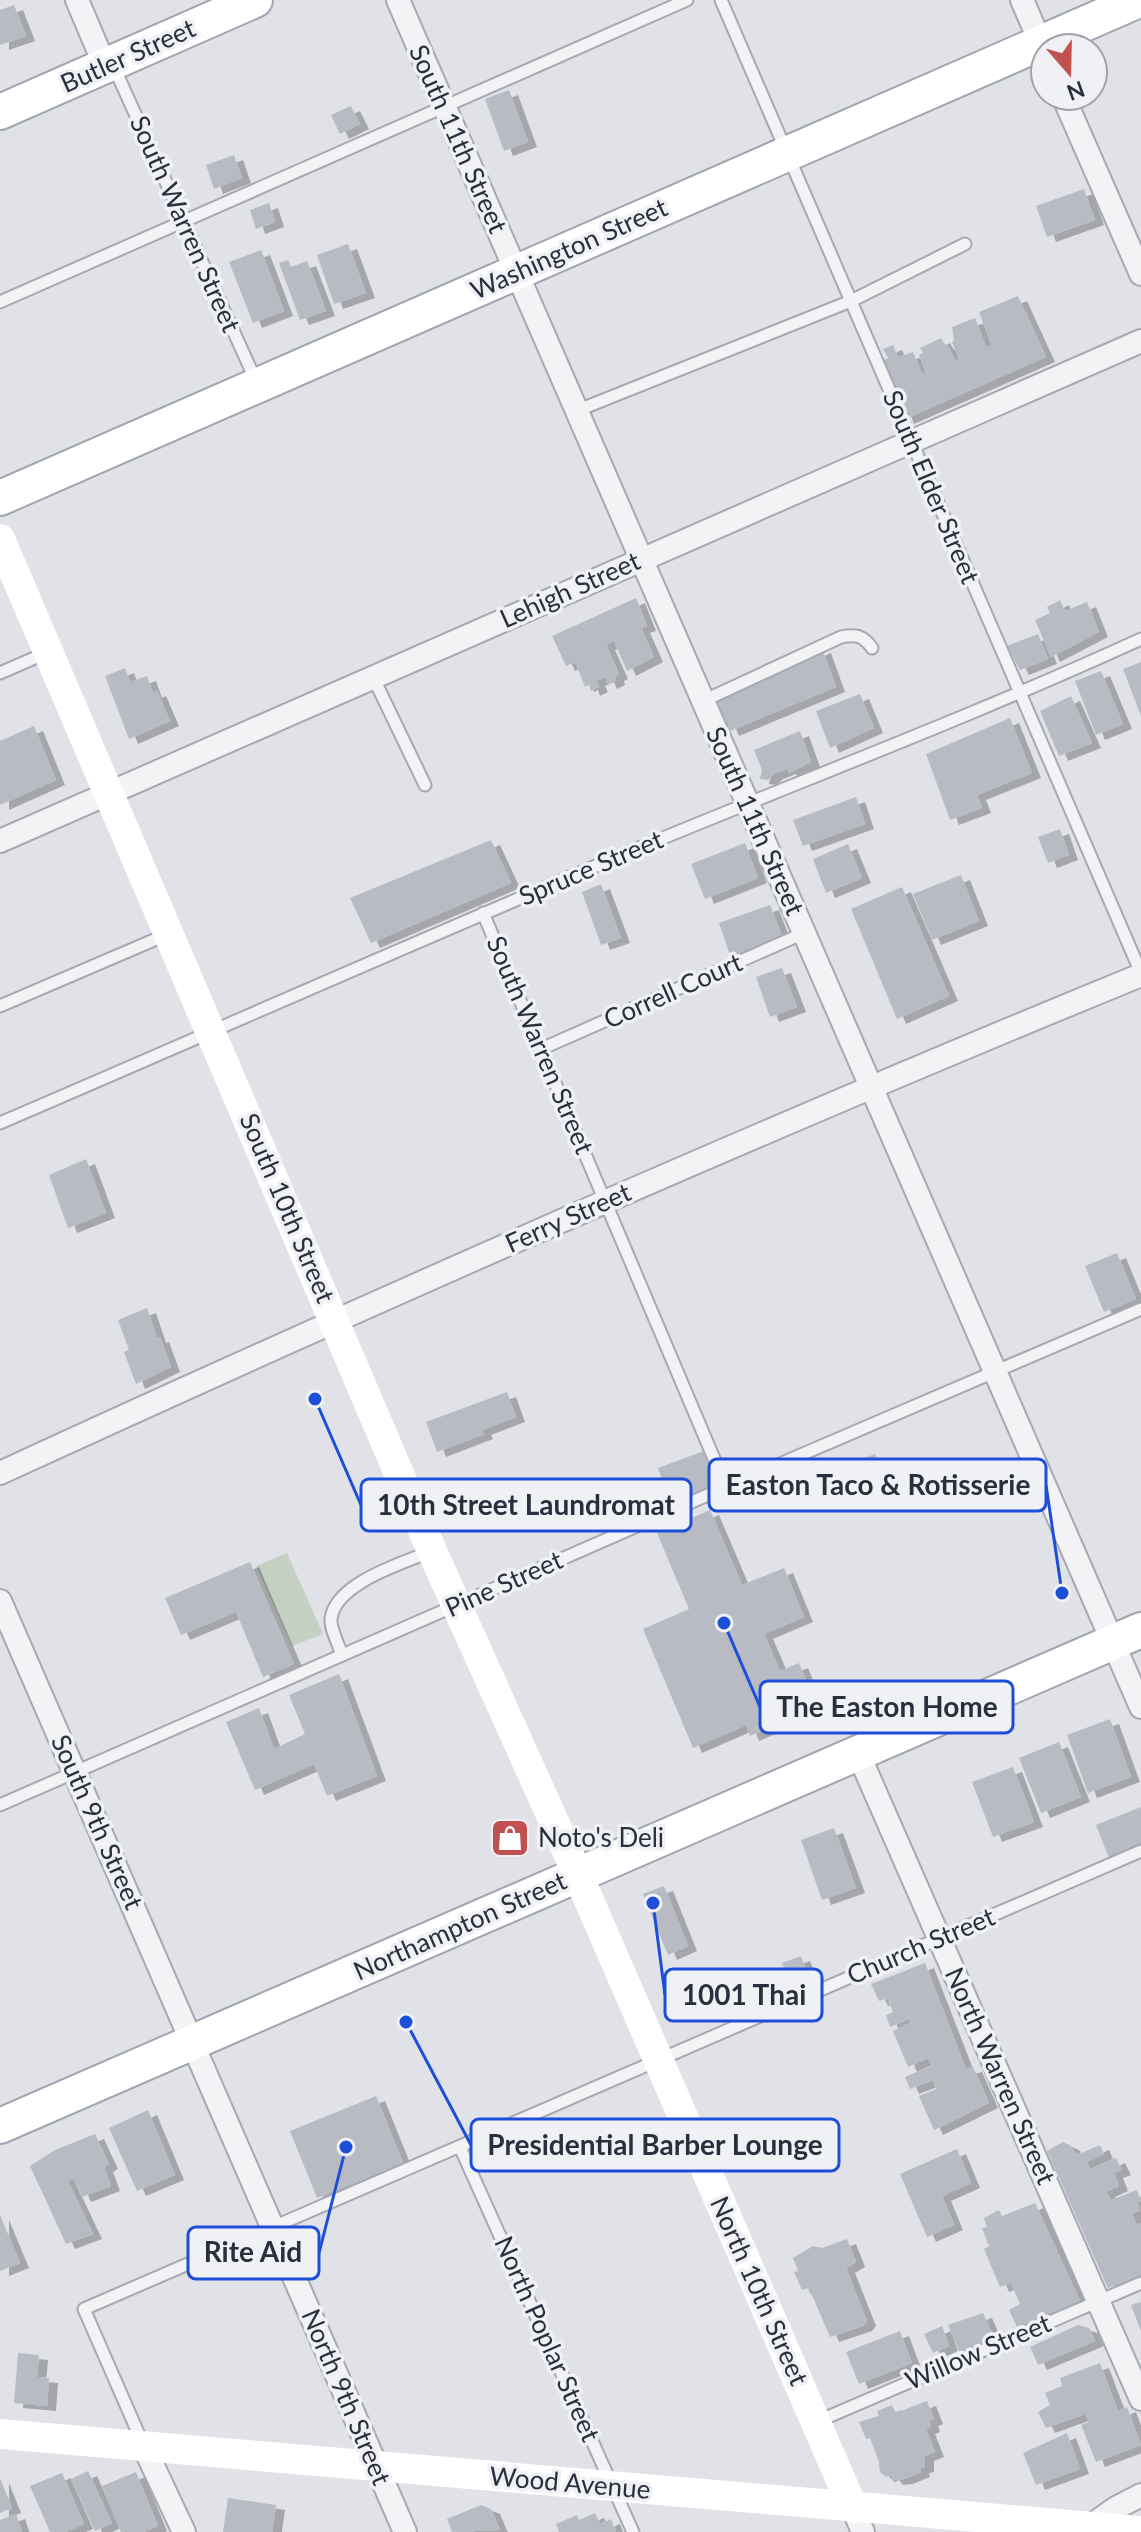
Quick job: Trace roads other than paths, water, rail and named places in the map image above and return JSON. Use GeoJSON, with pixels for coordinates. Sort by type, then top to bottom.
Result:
{"type":"FeatureCollection","features":[{"type":"Feature","properties":{"kind":"main road","name":"Butler Street"},"geometry":{"type":"LineString","coordinates":[[0,112],[255,0]]}},
{"type":"Feature","properties":{"kind":"main road","name":"Washington Street"},"geometry":{"type":"LineString","coordinates":[[1075,32],[1139,0]]}},
{"type":"Feature","properties":{"kind":"main road","name":"Washington Street"},"geometry":{"type":"LineString","coordinates":[[0,498],[788,154],[1029,54]]}},
{"type":"Feature","properties":{"kind":"main road","name":"Northampton Street"},"geometry":{"type":"LineString","coordinates":[[0,2125],[1127,1636]]}},
{"type":"Feature","properties":{"kind":"street","name":"South Warren Street"},"geometry":{"type":"LineString","coordinates":[[77,0],[108,65]]}},
{"type":"Feature","properties":{"kind":"street","name":"South 11th Street"},"geometry":{"type":"LineString","coordinates":[[398,0],[995,1371],[1127,1636],[1141,1707]]}},
{"type":"Feature","properties":{"kind":"street"},"geometry":{"type":"LineString","coordinates":[[1022,0],[1036,32]]}},
{"type":"Feature","properties":{"kind":"street"},"geometry":{"type":"LineString","coordinates":[[1070,112],[1141,274]]}},
{"type":"Feature","properties":{"kind":"street","name":"Lehigh Street"},"geometry":{"type":"LineString","coordinates":[[0,841],[1141,341]]}},
{"type":"Feature","properties":{"kind":"street","name":"South 10th Street"},"geometry":{"type":"LineString","coordinates":[[0,539],[432,1551],[578,1875]]}},
{"type":"Feature","properties":{"kind":"street","name":"Ferry Street"},"geometry":{"type":"LineString","coordinates":[[0,1473],[335,1320],[606,1201],[870,1086],[1141,974]]}},
{"type":"Feature","properties":{"kind":"street","name":"South 9th Street"},"geometry":{"type":"LineString","coordinates":[[0,1601],[193,2042]]}},
{"type":"Feature","properties":{"kind":"street","name":"North Warren Street"},"geometry":{"type":"LineString","coordinates":[[858,1753],[1141,2399]]}},
{"type":"Feature","properties":{"kind":"street","name":"North 10th Street"},"geometry":{"type":"LineString","coordinates":[[578,1875],[858,2520]]}},
{"type":"Feature","properties":{"kind":"street","name":"North 9th Street"},"geometry":{"type":"LineString","coordinates":[[193,2042],[405,2532]]}},
{"type":"Feature","properties":{"kind":"street","name":"Wood Avenue"},"geometry":{"type":"LineString","coordinates":[[0,2434],[614,2486],[858,2520],[1141,2531]]}},
{"type":"Feature","properties":{"kind":"street"},"geometry":{"type":"LineString","coordinates":[[144,2447],[184,2532]]}},
{"type":"Feature","properties":{"kind":"street"},"geometry":{"type":"LineString","coordinates":[[1084,2530],[1141,2495]]}},
{"type":"Feature","properties":{"kind":"lane"},"geometry":{"type":"LineString","coordinates":[[0,302],[687,0]]}},
{"type":"Feature","properties":{"kind":"lane","name":"South Elder Street"},"geometry":{"type":"LineString","coordinates":[[721,0],[1141,974]]}},
{"type":"Feature","properties":{"kind":"lane","name":"South Warren Street"},"geometry":{"type":"LineString","coordinates":[[108,65],[257,385]]}},
{"type":"Feature","properties":{"kind":"lane"},"geometry":{"type":"LineString","coordinates":[[576,411],[851,301],[965,244]]}},
{"type":"Feature","properties":{"kind":"lane"},"geometry":{"type":"LineString","coordinates":[[703,701],[841,637],[854,635],[866,640],[872,648]]}},
{"type":"Feature","properties":{"kind":"lane","name":"Spruce Street"},"geometry":{"type":"LineString","coordinates":[[0,1123],[483,913],[1020,694],[1141,639]]}},
{"type":"Feature","properties":{"kind":"lane"},"geometry":{"type":"LineString","coordinates":[[0,673],[50,651]]}},
{"type":"Feature","properties":{"kind":"lane"},"geometry":{"type":"LineString","coordinates":[[373,677],[425,785]]}},
{"type":"Feature","properties":{"kind":"lane","name":"South Warren Street"},"geometry":{"type":"LineString","coordinates":[[483,913],[726,1487]]}},
{"type":"Feature","properties":{"kind":"lane","name":"Correll Court"},"geometry":{"type":"LineString","coordinates":[[541,1049],[804,933]]}},
{"type":"Feature","properties":{"kind":"lane"},"geometry":{"type":"LineString","coordinates":[[0,1006],[169,934]]}},
{"type":"Feature","properties":{"kind":"lane","name":"Pine Street"},"geometry":{"type":"LineString","coordinates":[[0,1805],[1141,1309]]}},
{"type":"Feature","properties":{"kind":"lane"},"geometry":{"type":"LineString","coordinates":[[342,1655],[331,1620],[338,1603],[356,1584],[432,1551]]}},
{"type":"Feature","properties":{"kind":"lane","name":"Church Street"},"geometry":{"type":"LineString","coordinates":[[144,2447],[84,2309],[1141,1851]]}},
{"type":"Feature","properties":{"kind":"lane","name":"North Poplar Street"},"geometry":{"type":"LineString","coordinates":[[460,2147],[633,2532]]}},
{"type":"Feature","properties":{"kind":"lane","name":"Willow Street"},"geometry":{"type":"LineString","coordinates":[[816,2422],[1141,2283]]}},
{"type":"Feature","properties":{"kind":"place","name":"10th Street Laundromat"},"geometry":{"type":"Point","coordinates":[315,1399]}},
{"type":"Feature","properties":{"kind":"place","name":"Easton Taco & Rotisserie"},"geometry":{"type":"Point","coordinates":[1062,1593]}},
{"type":"Feature","properties":{"kind":"place","name":"The Easton Home"},"geometry":{"type":"Point","coordinates":[724,1623]}},
{"type":"Feature","properties":{"kind":"place","name":"Noto's Deli"},"geometry":{"type":"Point","coordinates":[510,1838]}},
{"type":"Feature","properties":{"kind":"place","name":"1001 Thai"},"geometry":{"type":"Point","coordinates":[653,1903]}},
{"type":"Feature","properties":{"kind":"place","name":"Presidential Barber Lounge"},"geometry":{"type":"Point","coordinates":[406,2022]}},
{"type":"Feature","properties":{"kind":"place","name":"Rite Aid"},"geometry":{"type":"Point","coordinates":[346,2147]}}]}
